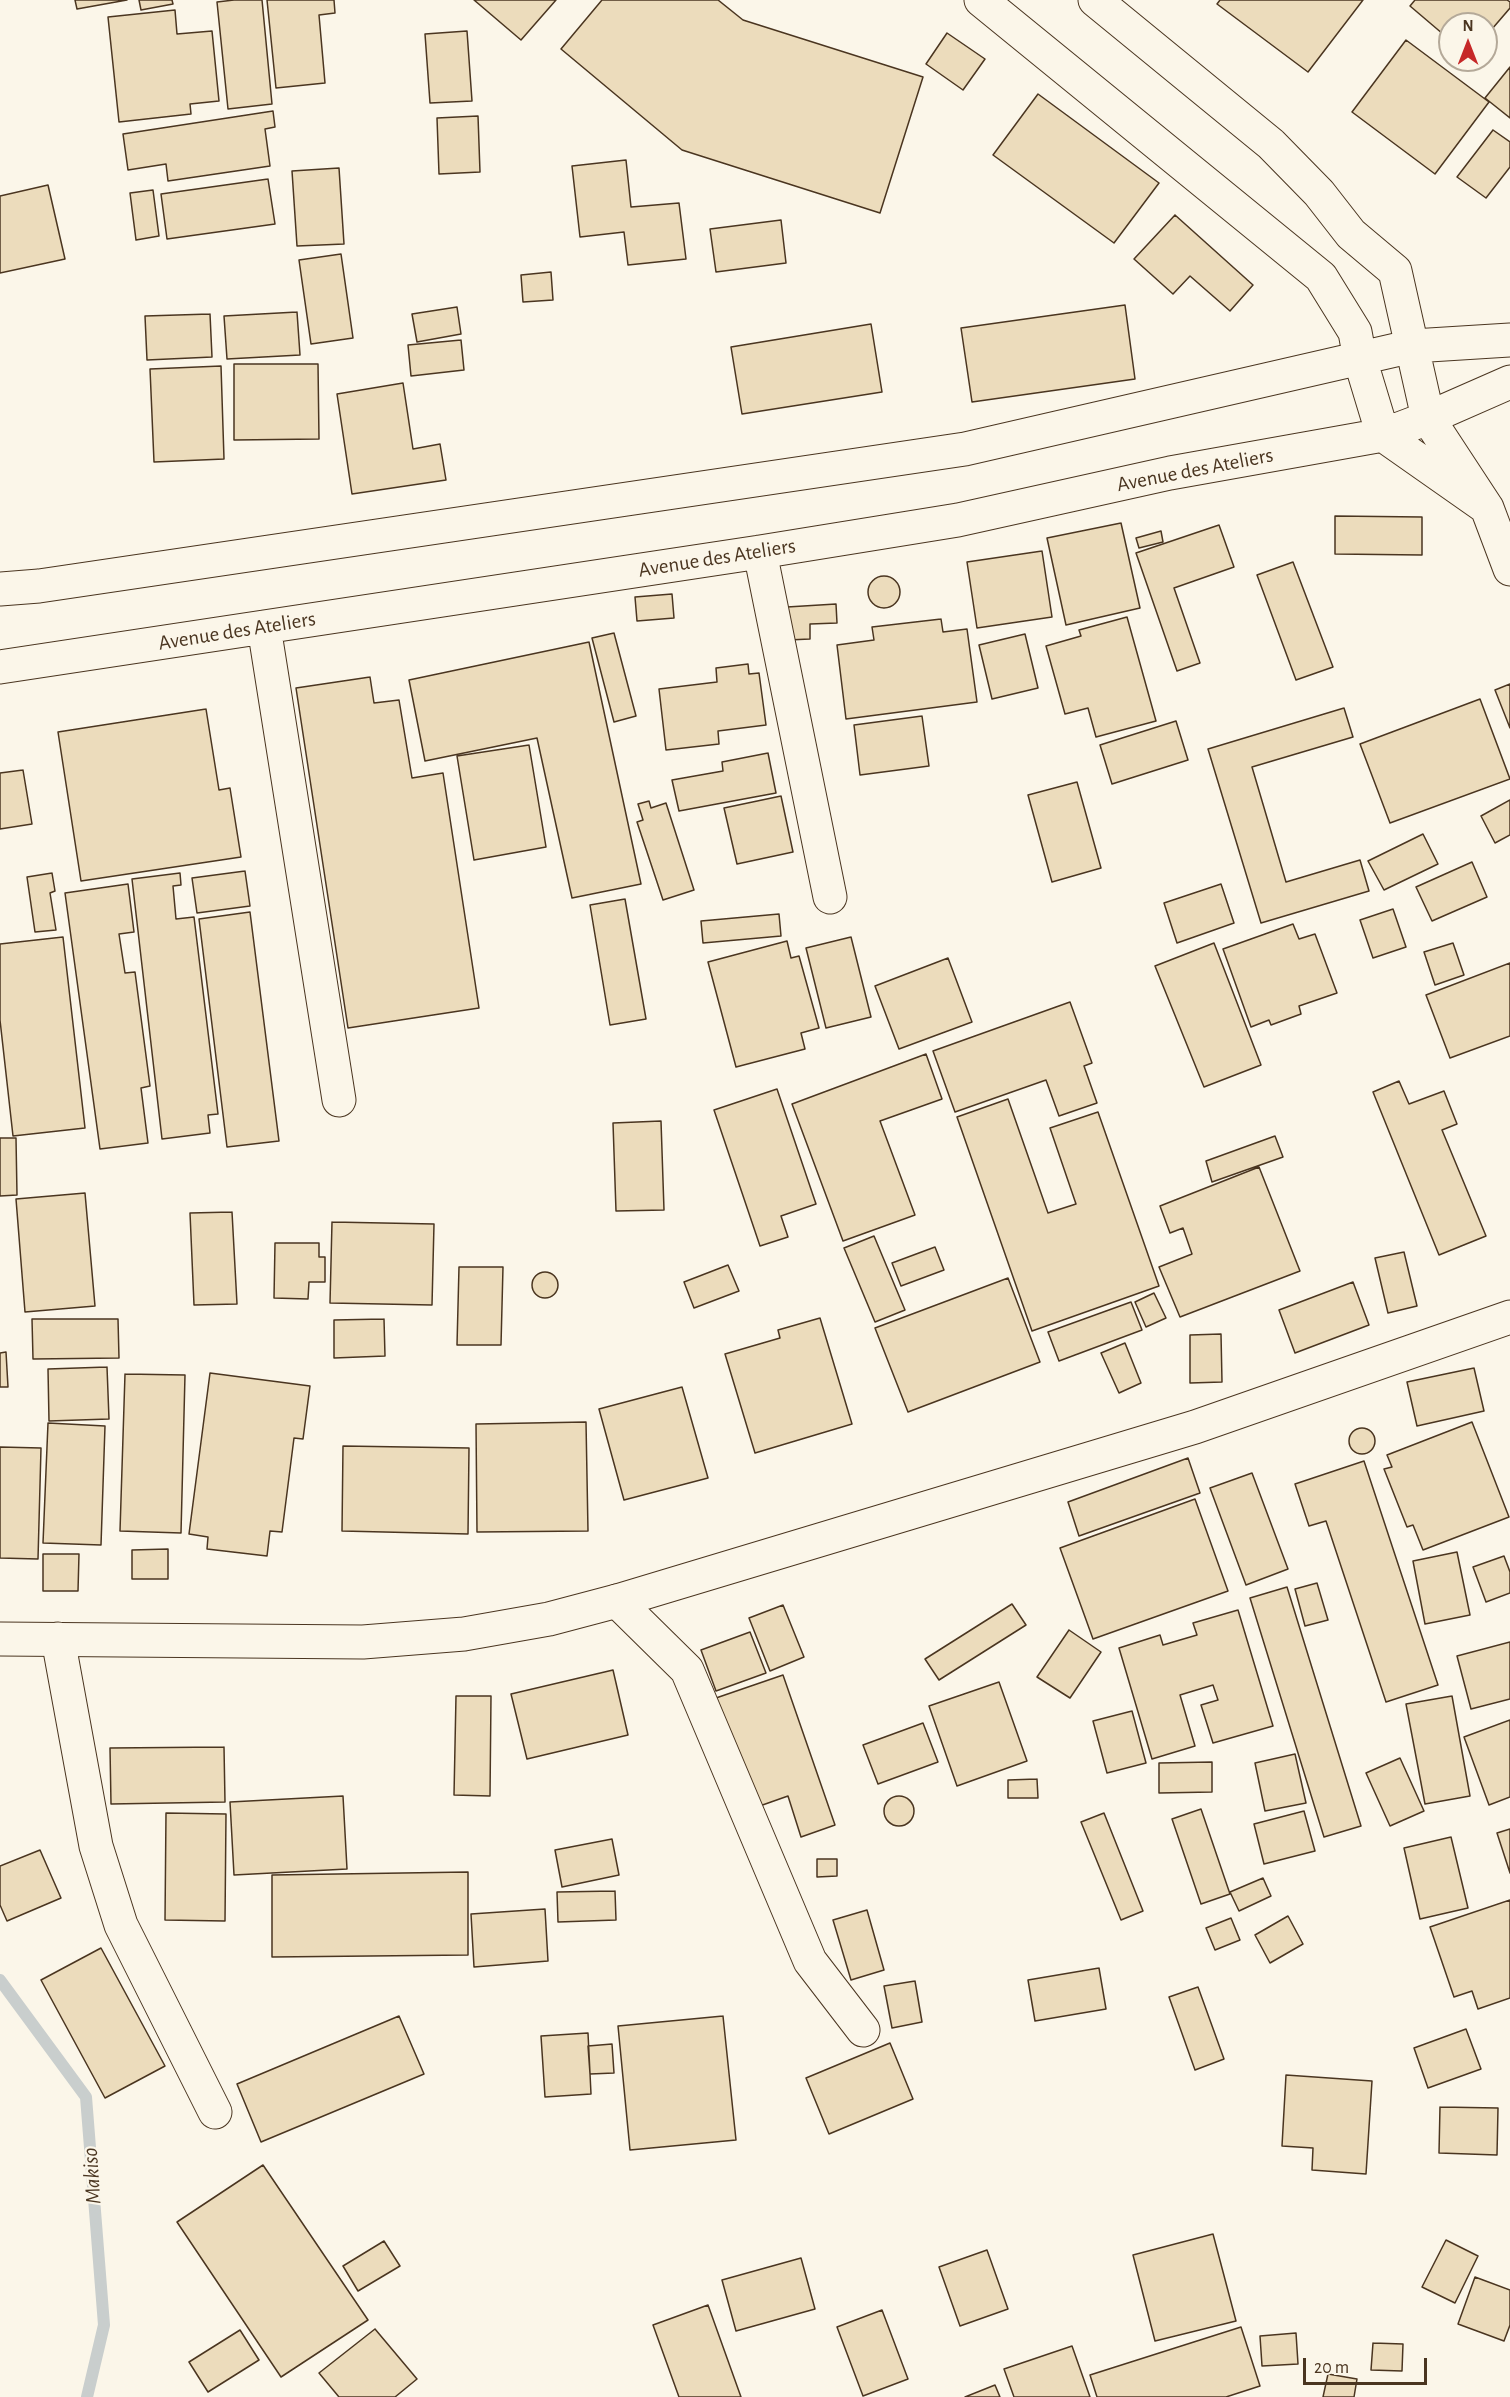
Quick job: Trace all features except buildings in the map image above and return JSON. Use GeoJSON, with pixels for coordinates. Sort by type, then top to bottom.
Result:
{"type":"FeatureCollection","features":[{"type":"Feature","properties":{"kind":"street"},"geometry":{"type":"LineString","coordinates":[[981,0],[1321,277],[1355,332],[1360,360],[1383,435],[1487,508]]}},
{"type":"Feature","properties":{"kind":"street"},"geometry":{"type":"LineString","coordinates":[[1095,0],[1271,144],[1319,193],[1351,234],[1395,271],[1428,418],[1487,508],[1510,570]]}},
{"type":"Feature","properties":{"kind":"street"},"geometry":{"type":"LineString","coordinates":[[0,589],[39,586],[965,449],[1413,346],[1510,340]]}},
{"type":"Feature","properties":{"kind":"street","name":"Avenue des Ateliers"},"geometry":{"type":"LineString","coordinates":[[0,667],[958,520],[1170,472],[1383,435],[1510,382]]}},
{"type":"Feature","properties":{"kind":"street"},"geometry":{"type":"LineString","coordinates":[[760,552],[830,897]]}},
{"type":"Feature","properties":{"kind":"street"},"geometry":{"type":"LineString","coordinates":[[264,627],[339,1100]]}},
{"type":"Feature","properties":{"kind":"street"},"geometry":{"type":"LineString","coordinates":[[0,1639],[363,1642],[464,1634],[549,1619],[616,1601],[1195,1427],[1510,1317]]}},
{"type":"Feature","properties":{"kind":"street"},"geometry":{"type":"LineString","coordinates":[[616,1601],[687,1670],[810,1961],[863,2030]]}},
{"type":"Feature","properties":{"kind":"street"},"geometry":{"type":"LineString","coordinates":[[58,1639],[96,1846],[121,1925],[215,2112]]}},
{"type":"Feature","properties":{"kind":"waterway","name":"Makiso"},"geometry":{"type":"LineString","coordinates":[[0,1980],[86,2097],[104,2325],[87,2397]]}}]}
